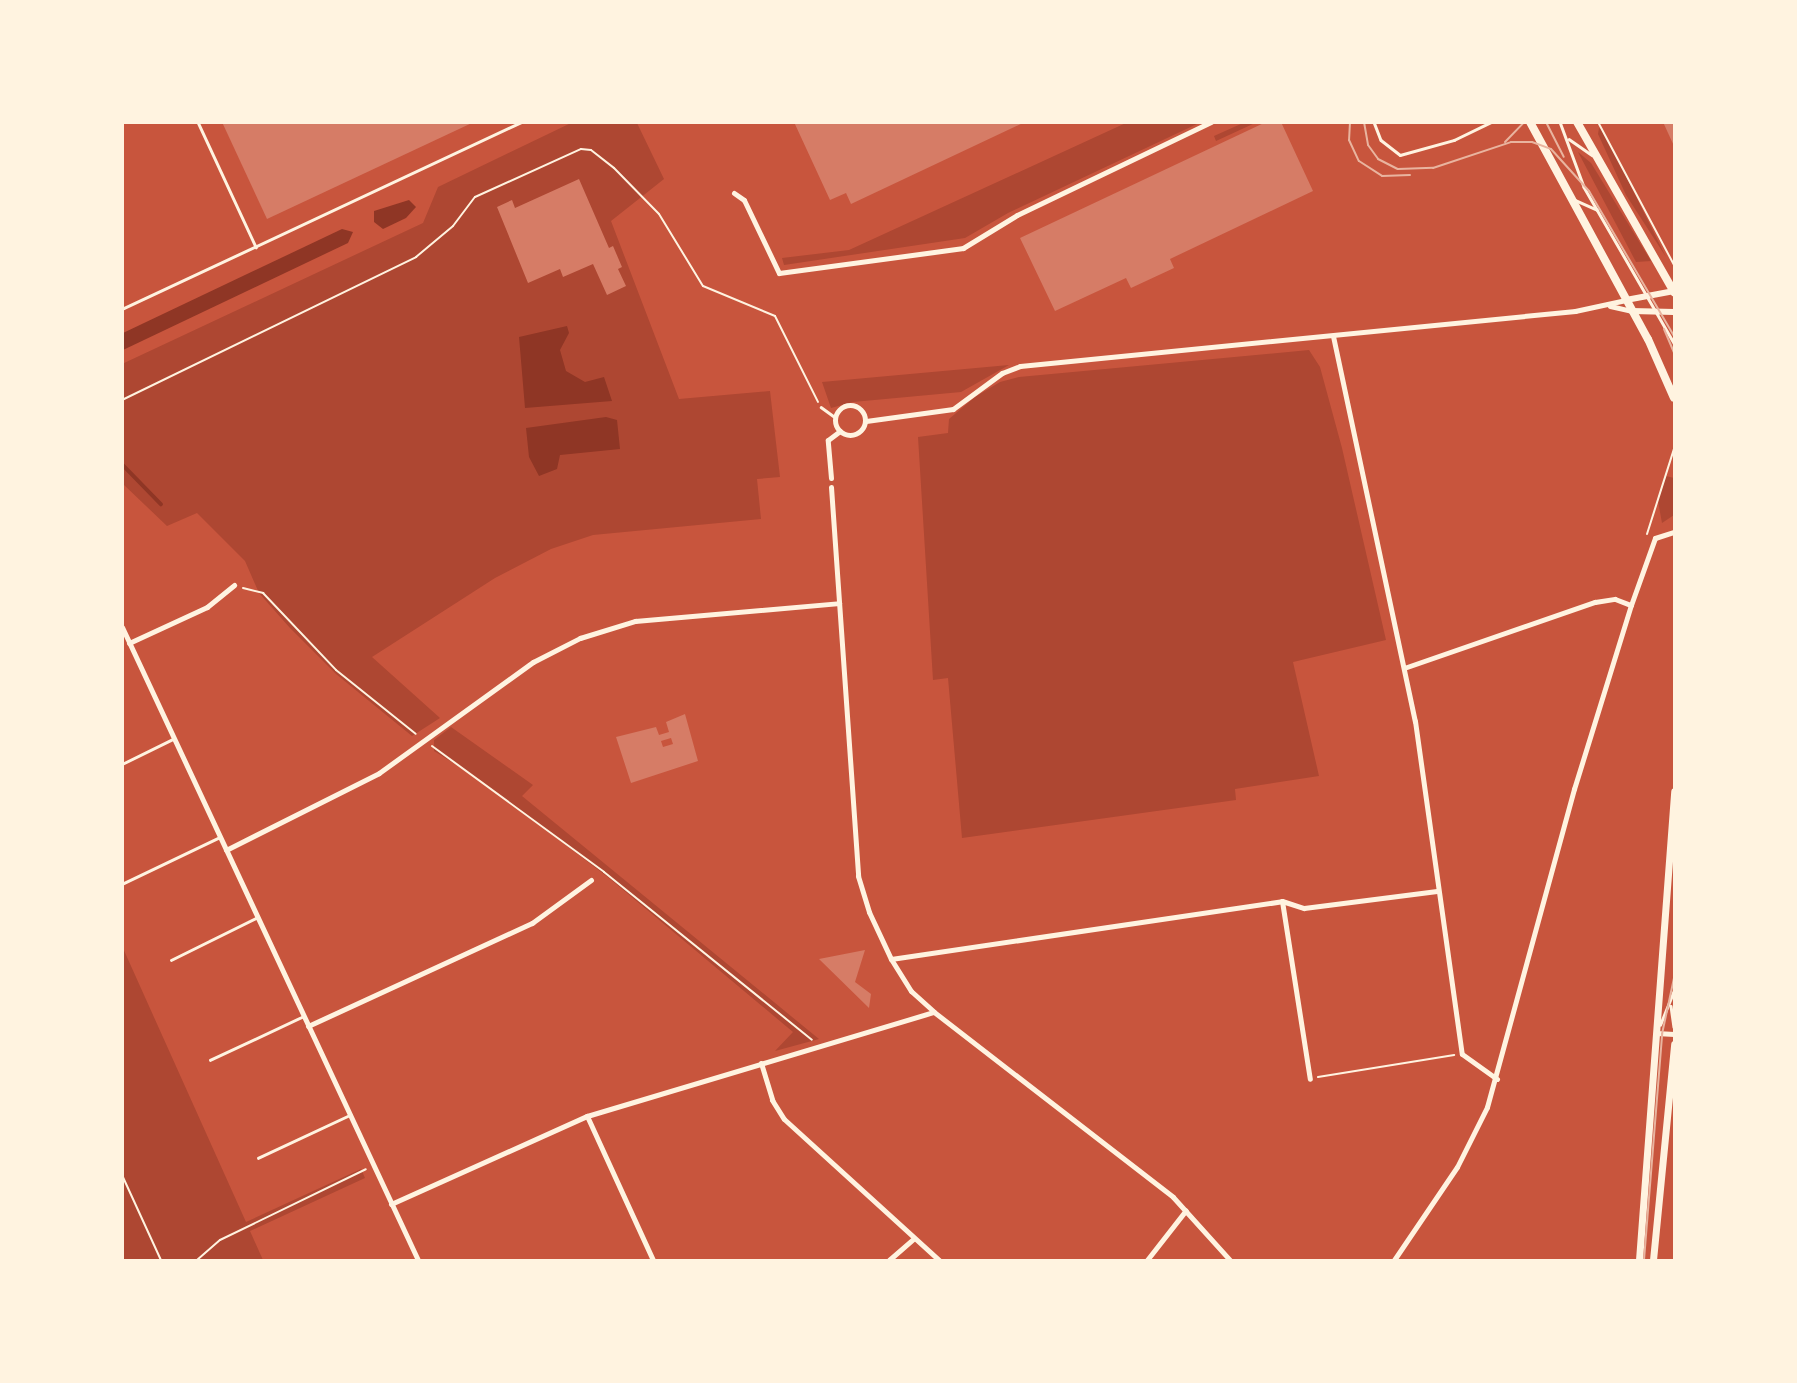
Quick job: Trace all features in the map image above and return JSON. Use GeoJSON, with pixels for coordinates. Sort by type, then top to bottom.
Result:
{"type":"FeatureCollection","features":[{"type":"Feature","properties":{"kind":"main road"},"geometry":{"type":"LineString","coordinates":[[1530,122],[1632,311],[1675,398]]}},
{"type":"Feature","properties":{"kind":"main road"},"geometry":{"type":"LineString","coordinates":[[1577,122],[1674,291]]}},
{"type":"Feature","properties":{"kind":"main road"},"geometry":{"type":"LineString","coordinates":[[1639,1261],[1675,791]]}},
{"type":"Feature","properties":{"kind":"main road"},"geometry":{"type":"LineString","coordinates":[[1653,1261],[1664,1127],[1675,1044]]}},
{"type":"Feature","properties":{"kind":"street"},"geometry":{"type":"LineString","coordinates":[[734,193],[744,200],[779,273],[963,248],[1017,215],[1211,122]]}},
{"type":"Feature","properties":{"kind":"street"},"geometry":{"type":"LineString","coordinates":[[831,478],[828,440],[840,431],[856,434],[866,421],[953,409],[1002,373],[1020,366],[1610,306],[1626,300],[1674,291]]}},
{"type":"Feature","properties":{"kind":"street"},"geometry":{"type":"LineString","coordinates":[[1610,306],[1632,311],[1675,313]]}},
{"type":"Feature","properties":{"kind":"street"},"geometry":{"type":"LineString","coordinates":[[1333,336],[1404,668],[1462,1054],[1497,1079]]}},
{"type":"Feature","properties":{"kind":"street"},"geometry":{"type":"LineString","coordinates":[[840,431],[835,417],[843,406],[854,405],[866,421]]}},
{"type":"Feature","properties":{"kind":"street"},"geometry":{"type":"LineString","coordinates":[[831,487],[858,876],[869,912],[891,959],[911,991],[934,1012],[1186,1210],[1230,1261]]}},
{"type":"Feature","properties":{"kind":"street"},"geometry":{"type":"LineString","coordinates":[[1394,1261],[1457,1167],[1497,1079],[1574,789],[1651,546],[1661,534],[1675,532]]}},
{"type":"Feature","properties":{"kind":"street"},"geometry":{"type":"LineString","coordinates":[[129,643],[207,607],[234,586]]}},
{"type":"Feature","properties":{"kind":"street"},"geometry":{"type":"LineString","coordinates":[[1404,668],[1595,602],[1615,599],[1632,605]]}},
{"type":"Feature","properties":{"kind":"street"},"geometry":{"type":"LineString","coordinates":[[226,850],[379,773],[533,662],[580,638],[635,621],[839,603]]}},
{"type":"Feature","properties":{"kind":"street"},"geometry":{"type":"LineString","coordinates":[[122,627],[418,1261]]}},
{"type":"Feature","properties":{"kind":"street"},"geometry":{"type":"LineString","coordinates":[[308,1026],[531,923],[591,880]]}},
{"type":"Feature","properties":{"kind":"street"},"geometry":{"type":"LineString","coordinates":[[891,959],[1282,901],[1304,908],[1437,891]]}},
{"type":"Feature","properties":{"kind":"street"},"geometry":{"type":"LineString","coordinates":[[1282,901],[1310,1079]]}},
{"type":"Feature","properties":{"kind":"street"},"geometry":{"type":"LineString","coordinates":[[391,1204],[587,1115],[934,1012]]}},
{"type":"Feature","properties":{"kind":"street"},"geometry":{"type":"LineString","coordinates":[[1656,1033],[1675,1034]]}},
{"type":"Feature","properties":{"kind":"street"},"geometry":{"type":"LineString","coordinates":[[761,1063],[772,1100],[784,1119],[939,1261]]}},
{"type":"Feature","properties":{"kind":"street"},"geometry":{"type":"LineString","coordinates":[[587,1115],[653,1261]]}},
{"type":"Feature","properties":{"kind":"street"},"geometry":{"type":"LineString","coordinates":[[1664,1127],[1675,1128]]}},
{"type":"Feature","properties":{"kind":"street"},"geometry":{"type":"LineString","coordinates":[[1147,1261],[1186,1210]]}},
{"type":"Feature","properties":{"kind":"street"},"geometry":{"type":"LineString","coordinates":[[889,1261],[914,1238]]}},
{"type":"Feature","properties":{"kind":"lane"},"geometry":{"type":"LineString","coordinates":[[198,122],[256,247]]}},
{"type":"Feature","properties":{"kind":"lane"},"geometry":{"type":"LineString","coordinates":[[122,309],[522,122]]}},
{"type":"Feature","properties":{"kind":"lane"},"geometry":{"type":"LineString","coordinates":[[1374,122],[1381,139],[1401,155],[1454,140],[1490,122]]}},
{"type":"Feature","properties":{"kind":"lane"},"geometry":{"type":"LineString","coordinates":[[1560,122],[1584,187],[1675,344]]}},
{"type":"Feature","properties":{"kind":"lane"},"geometry":{"type":"LineString","coordinates":[[1568,138],[1595,157]]}},
{"type":"Feature","properties":{"kind":"lane"},"geometry":{"type":"LineString","coordinates":[[1569,197],[1598,211]]}},
{"type":"Feature","properties":{"kind":"lane"},"geometry":{"type":"LineString","coordinates":[[821,407],[835,417]]}},
{"type":"Feature","properties":{"kind":"lane"},"geometry":{"type":"LineString","coordinates":[[122,646],[129,643]]}},
{"type":"Feature","properties":{"kind":"lane"},"geometry":{"type":"LineString","coordinates":[[122,764],[174,738]]}},
{"type":"Feature","properties":{"kind":"lane"},"geometry":{"type":"LineString","coordinates":[[122,884],[220,837]]}},
{"type":"Feature","properties":{"kind":"lane"},"geometry":{"type":"LineString","coordinates":[[171,960],[257,917]]}},
{"type":"Feature","properties":{"kind":"lane"},"geometry":{"type":"LineString","coordinates":[[1656,1033],[1675,990]]}},
{"type":"Feature","properties":{"kind":"lane"},"geometry":{"type":"LineString","coordinates":[[1671,1004],[1675,1027]]}},
{"type":"Feature","properties":{"kind":"lane"},"geometry":{"type":"LineString","coordinates":[[210,1060],[304,1016]]}},
{"type":"Feature","properties":{"kind":"lane"},"geometry":{"type":"LineString","coordinates":[[258,1158],[350,1115]]}},
{"type":"Feature","properties":{"kind":"path"},"geometry":{"type":"LineString","coordinates":[[1598,122],[1674,264],[1659,264]]}},
{"type":"Feature","properties":{"kind":"path"},"geometry":{"type":"LineString","coordinates":[[122,400],[416,257],[453,226],[475,197],[581,149],[591,150],[614,168],[659,215],[703,286],[775,316],[821,407]]}},
{"type":"Feature","properties":{"kind":"path"},"geometry":{"type":"LineString","coordinates":[[1651,546],[1647,533],[1675,449]]}},
{"type":"Feature","properties":{"kind":"path"},"geometry":{"type":"LineString","coordinates":[[234,586],[263,593],[336,670],[424,740],[604,872],[821,1046]]}},
{"type":"Feature","properties":{"kind":"path"},"geometry":{"type":"LineString","coordinates":[[1310,1079],[1462,1054]]}},
{"type":"Feature","properties":{"kind":"path"},"geometry":{"type":"LineString","coordinates":[[197,1261],[220,1240],[373,1165]]}},
{"type":"Feature","properties":{"kind":"path"},"geometry":{"type":"LineString","coordinates":[[122,1175],[161,1261]]}},
{"type":"Feature","properties":{"kind":"shaded area"},"geometry":{"type":"Polygon","coordinates":[[[1128,122],[1199,123],[1008,213],[965,238],[784,265],[782,258],[849,250],[1128,122]]]}},
{"type":"Feature","properties":{"kind":"shaded area"},"geometry":{"type":"Polygon","coordinates":[[[571,123],[637,123],[664,179],[611,221],[679,399],[770,391],[780,477],[757,479],[761,519],[593,535],[551,549],[495,578],[372,657],[440,718],[412,736],[336,674],[290,628],[259,593],[245,561],[197,513],[167,526],[123,484],[122,364],[423,223],[438,187],[571,123]]]}},
{"type":"Feature","properties":{"kind":"shaded area"},"geometry":{"type":"Polygon","coordinates":[[[1243,123],[1255,123],[1216,141],[1214,136],[1243,123]]]}},
{"type":"Feature","properties":{"kind":"shaded area"},"geometry":{"type":"Polygon","coordinates":[[[1599,128],[1603,130],[1666,257],[1626,195],[1598,134],[1599,128]]]}},
{"type":"Feature","properties":{"kind":"shaded area"},"geometry":{"type":"Polygon","coordinates":[[[1578,152],[1591,163],[1651,261],[1636,262],[1578,152]]]}},
{"type":"Feature","properties":{"kind":"shaded area"},"geometry":{"type":"Polygon","coordinates":[[[409,200],[416,207],[406,218],[383,229],[374,222],[374,211],[409,200]]]}},
{"type":"Feature","properties":{"kind":"shaded area"},"geometry":{"type":"Polygon","coordinates":[[[342,229],[353,232],[348,243],[123,350],[123,333],[342,229]]]}},
{"type":"Feature","properties":{"kind":"shaded area"},"geometry":{"type":"Polygon","coordinates":[[[567,326],[569,333],[560,350],[566,371],[585,382],[604,377],[612,401],[525,408],[519,337],[567,326]]]}},
{"type":"Feature","properties":{"kind":"shaded area"},"geometry":{"type":"Polygon","coordinates":[[[1309,350],[1320,367],[1342,448],[1386,640],[1293,662],[1319,776],[1235,789],[1236,800],[962,838],[948,678],[933,680],[918,437],[948,433],[949,419],[975,397],[1000,382],[1019,377],[1309,350]]]}},
{"type":"Feature","properties":{"kind":"shaded area"},"geometry":{"type":"Polygon","coordinates":[[[1009,365],[961,392],[853,402],[831,408],[822,382],[1009,365]]]}},
{"type":"Feature","properties":{"kind":"shaded area"},"geometry":{"type":"Polygon","coordinates":[[[606,417],[617,420],[620,449],[560,455],[557,469],[539,476],[529,457],[526,428],[606,417]]]}},
{"type":"Feature","properties":{"kind":"shaded area"},"geometry":{"type":"Polygon","coordinates":[[[1666,476],[1674,478],[1674,515],[1662,523],[1658,501],[1666,476]]]}},
{"type":"Feature","properties":{"kind":"shaded area"},"geometry":{"type":"Polygon","coordinates":[[[451,727],[533,785],[522,796],[819,1039],[775,1051],[793,1032],[609,878],[479,779],[434,751],[434,740],[451,727]]]}},
{"type":"Feature","properties":{"kind":"shaded area"},"geometry":{"type":"Polygon","coordinates":[[[122,946],[246,1222],[361,1169],[365,1178],[250,1231],[263,1260],[123,1260],[122,946]]]}},
{"type":"Feature","properties":{"kind":"building"},"geometry":{"type":"Polygon","coordinates":[[[222,122],[474,122],[267,219],[222,122]]]}},
{"type":"Feature","properties":{"kind":"building"},"geometry":{"type":"Polygon","coordinates":[[[794,122],[1025,122],[851,204],[846,193],[830,200],[794,122]]]}},
{"type":"Feature","properties":{"kind":"building"},"geometry":{"type":"Polygon","coordinates":[[[1266,122],[1281,122],[1313,191],[1170,259],[1174,268],[1131,288],[1126,278],[1055,311],[1020,238],[1266,122]]]}},
{"type":"Feature","properties":{"kind":"building"},"geometry":{"type":"Polygon","coordinates":[[[1663,122],[1674,122],[1674,146],[1663,122]]]}},
{"type":"Feature","properties":{"kind":"building"},"geometry":{"type":"Polygon","coordinates":[[[579,179],[609,248],[613,246],[622,267],[618,269],[626,286],[607,295],[593,264],[563,277],[560,269],[528,283],[497,207],[512,200],[515,208],[579,179]]]}},
{"type":"Feature","properties":{"kind":"building"},"geometry":{"type":"Polygon","coordinates":[[[685,714],[698,761],[631,783],[616,737],[656,727],[659,735],[669,732],[666,722],[685,714]],[[671,738],[661,741],[663,747],[673,744],[671,738]]]}},
{"type":"Feature","properties":{"kind":"building"},"geometry":{"type":"Polygon","coordinates":[[[865,950],[855,982],[871,994],[869,1008],[819,959],[865,950]]]}},
{"type":"Feature","properties":{"kind":"waterway"},"geometry":{"type":"LineString","coordinates":[[122,464],[161,504]]}},
{"type":"Feature","properties":{"kind":"tram line"},"geometry":{"type":"LineString","coordinates":[[1350,122],[1349,140],[1359,161],[1382,176],[1410,175]]}},
{"type":"Feature","properties":{"kind":"tram line"},"geometry":{"type":"LineString","coordinates":[[1364,122],[1368,145],[1378,159],[1398,169],[1433,168],[1511,142],[1532,142],[1551,149],[1589,191],[1674,336]]}},
{"type":"Feature","properties":{"kind":"tram line"},"geometry":{"type":"LineString","coordinates":[[1505,142],[1524,122]]}},
{"type":"Feature","properties":{"kind":"tram line"},"geometry":{"type":"LineString","coordinates":[[1546,122],[1564,157]]}},
{"type":"Feature","properties":{"kind":"tram line"},"geometry":{"type":"LineString","coordinates":[[1664,329],[1674,352]]}},
{"type":"Feature","properties":{"kind":"tram line"},"geometry":{"type":"LineString","coordinates":[[1644,1260],[1662,1034],[1674,978]]}}]}
